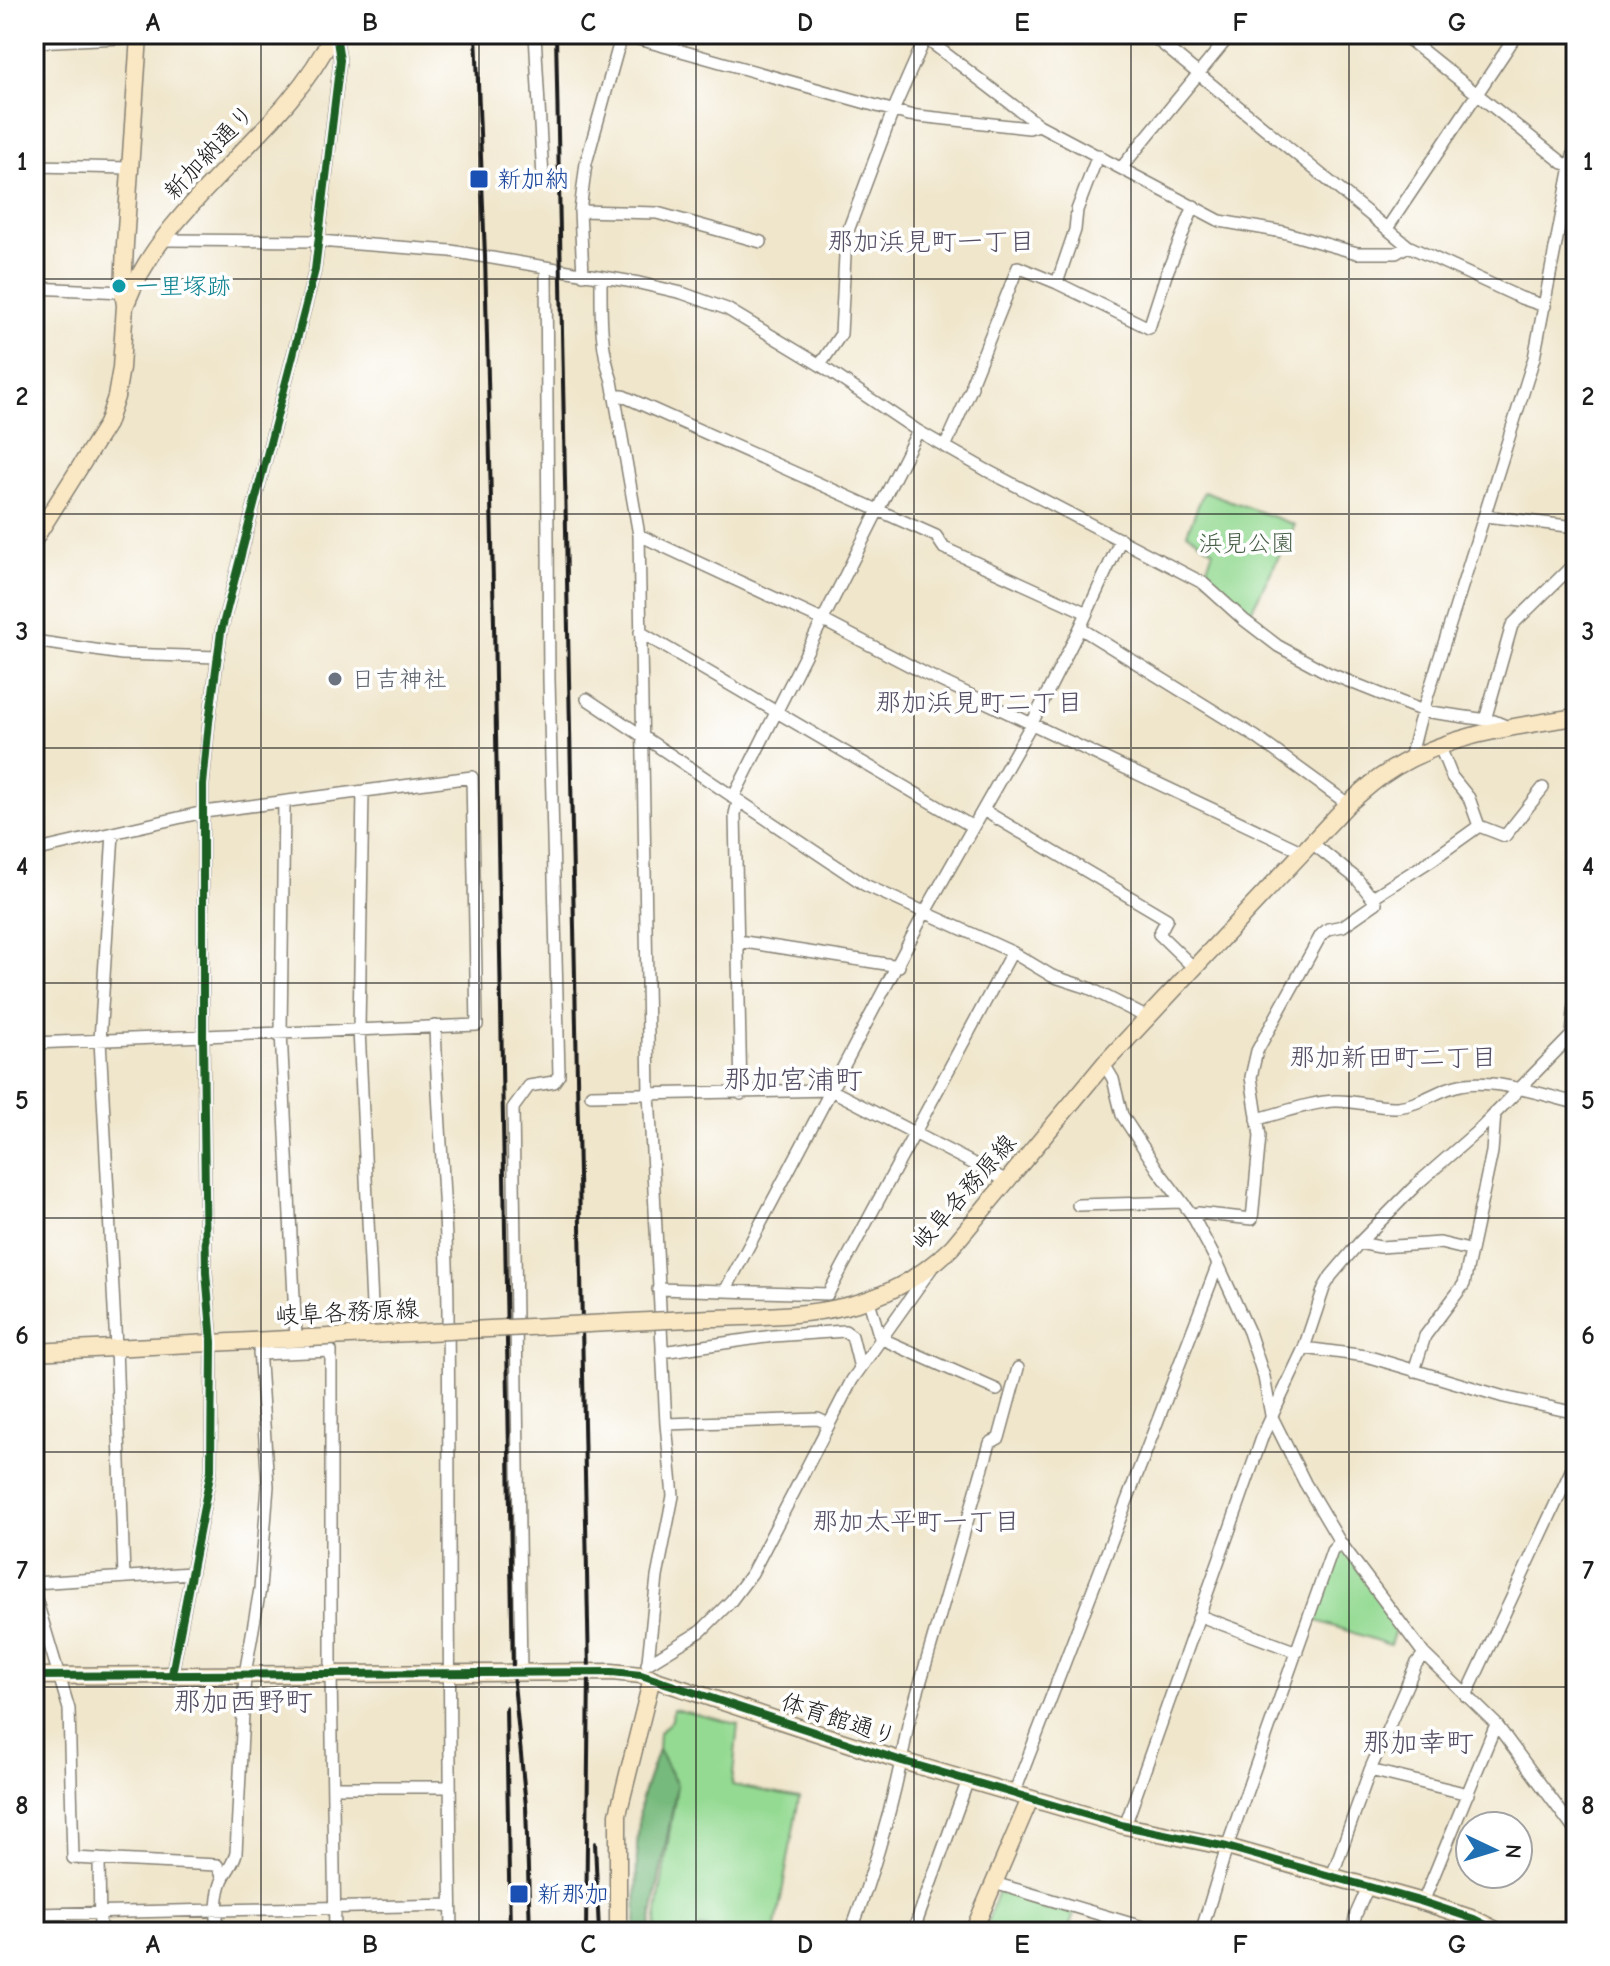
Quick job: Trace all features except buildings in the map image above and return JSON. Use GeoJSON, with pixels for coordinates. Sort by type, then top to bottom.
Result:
{"type":"FeatureCollection","features":[{"type":"Feature","properties":{"kind":"street"},"geometry":{"type":"LineString","coordinates":[[34,42],[80,37],[206,34]]}},
{"type":"Feature","properties":{"kind":"street"},"geometry":{"type":"LineString","coordinates":[[172,1674],[211,1470],[212,1342],[206,1272],[203,1036],[206,753],[221,632],[315,270],[340,60],[334,34]]}},
{"type":"Feature","properties":{"kind":"street","name":"新加納通り"},"geometry":{"type":"LineString","coordinates":[[124,298],[164,240],[292,98],[321,59],[334,34]]}},
{"type":"Feature","properties":{"kind":"street"},"geometry":{"type":"LineString","coordinates":[[535,34],[543,178]]}},
{"type":"Feature","properties":{"kind":"street"},"geometry":{"type":"LineString","coordinates":[[583,275],[580,211],[586,163],[622,34],[893,111],[1029,128],[1039,125]]}},
{"type":"Feature","properties":{"kind":"street"},"geometry":{"type":"LineString","coordinates":[[1150,34],[1408,246],[1545,306]]}},
{"type":"Feature","properties":{"kind":"street"},"geometry":{"type":"LineString","coordinates":[[1122,167],[1231,34]]}},
{"type":"Feature","properties":{"kind":"street"},"geometry":{"type":"LineString","coordinates":[[1402,34],[1563,163],[1571,165]]}},
{"type":"Feature","properties":{"kind":"street"},"geometry":{"type":"LineString","coordinates":[[1388,227],[1517,34]]}},
{"type":"Feature","properties":{"kind":"street"},"geometry":{"type":"LineString","coordinates":[[820,365],[841,334],[846,236],[924,35],[1039,125],[1220,221],[1283,232],[1357,253],[1396,253],[1408,246]]}},
{"type":"Feature","properties":{"kind":"street"},"geometry":{"type":"LineString","coordinates":[[34,540],[107,424],[116,397],[121,368],[139,36]]}},
{"type":"Feature","properties":{"kind":"street"},"geometry":{"type":"LineString","coordinates":[[1410,759],[1534,358],[1576,140]]}},
{"type":"Feature","properties":{"kind":"street"},"geometry":{"type":"LineString","coordinates":[[1057,283],[1075,230],[1077,210],[1098,155]]}},
{"type":"Feature","properties":{"kind":"street"},"geometry":{"type":"LineString","coordinates":[[34,166],[130,168]]}},
{"type":"Feature","properties":{"kind":"street"},"geometry":{"type":"LineString","coordinates":[[945,447],[972,387],[1018,267],[1149,328],[1194,206]]}},
{"type":"Feature","properties":{"kind":"street"},"geometry":{"type":"LineString","coordinates":[[580,211],[657,213],[761,242]]}},
{"type":"Feature","properties":{"kind":"street"},"geometry":{"type":"LineString","coordinates":[[164,240],[318,241],[463,253],[682,293],[727,309],[820,365],[945,447],[1203,583],[1278,646],[1328,673],[1423,711],[1494,721],[1509,728]]}},
{"type":"Feature","properties":{"kind":"street"},"geometry":{"type":"LineString","coordinates":[[521,1673],[513,1108],[529,1086],[554,1082],[559,1075],[549,655],[546,268]]}},
{"type":"Feature","properties":{"kind":"street"},"geometry":{"type":"LineString","coordinates":[[601,278],[602,334],[639,535],[649,1093],[666,1424],[673,1496],[657,1577],[647,1671],[618,1814],[618,1932]]}},
{"type":"Feature","properties":{"kind":"street"},"geometry":{"type":"LineString","coordinates":[[34,288],[124,298]]}},
{"type":"Feature","properties":{"kind":"street"},"geometry":{"type":"LineString","coordinates":[[614,396],[623,396],[936,536],[944,548],[1087,613]]}},
{"type":"Feature","properties":{"kind":"street"},"geometry":{"type":"LineString","coordinates":[[741,1094],[735,800],[918,431]]}},
{"type":"Feature","properties":{"kind":"street"},"geometry":{"type":"LineString","coordinates":[[1485,516],[1576,527]]}},
{"type":"Feature","properties":{"kind":"street"},"geometry":{"type":"LineString","coordinates":[[639,535],[824,621],[926,674],[1308,847],[1357,879],[1373,897],[1376,903],[1343,926],[1328,929],[1321,935],[1257,1051],[1251,1077],[1259,1155],[1252,1219],[1192,1215]]}},
{"type":"Feature","properties":{"kind":"street"},"geometry":{"type":"LineString","coordinates":[[725,1291],[925,912],[1032,723],[1121,539]]}},
{"type":"Feature","properties":{"kind":"street"},"geometry":{"type":"LineString","coordinates":[[1485,720],[1512,625],[1576,562]]}},
{"type":"Feature","properties":{"kind":"street"},"geometry":{"type":"LineString","coordinates":[[1080,628],[1256,737],[1348,804]]}},
{"type":"Feature","properties":{"kind":"street"},"geometry":{"type":"LineString","coordinates":[[640,632],[973,827]]}},
{"type":"Feature","properties":{"kind":"street"},"geometry":{"type":"LineString","coordinates":[[34,641],[122,654],[218,657]]}},
{"type":"Feature","properties":{"kind":"street"},"geometry":{"type":"LineString","coordinates":[[587,699],[865,885],[1012,952],[1052,976],[1089,988],[1146,1017]]}},
{"type":"Feature","properties":{"kind":"street","name":"岐阜各務原線"},"geometry":{"type":"LineString","coordinates":[[34,1352],[212,1342],[259,1347],[303,1338],[813,1313],[869,1301],[931,1268],[952,1247],[1146,1017],[1348,804],[1381,776],[1410,759],[1440,747],[1509,728],[1576,717]]}},
{"type":"Feature","properties":{"kind":"street"},"geometry":{"type":"LineString","coordinates":[[1440,747],[1452,777],[1469,798],[1479,826],[1505,836],[1543,788]]}},
{"type":"Feature","properties":{"kind":"street"},"geometry":{"type":"LineString","coordinates":[[34,851],[204,812],[472,777],[477,1025],[34,1043]]}},
{"type":"Feature","properties":{"kind":"street"},"geometry":{"type":"LineString","coordinates":[[363,791],[359,1029],[372,1305]]}},
{"type":"Feature","properties":{"kind":"street"},"geometry":{"type":"LineString","coordinates":[[284,803],[281,1032],[303,1338]]}},
{"type":"Feature","properties":{"kind":"street"},"geometry":{"type":"LineString","coordinates":[[983,810],[1167,919],[1159,934],[1193,967]]}},
{"type":"Feature","properties":{"kind":"street"},"geometry":{"type":"LineString","coordinates":[[1373,897],[1479,826]]}},
{"type":"Feature","properties":{"kind":"street"},"geometry":{"type":"LineString","coordinates":[[113,833],[100,1040],[124,1577]]}},
{"type":"Feature","properties":{"kind":"street"},"geometry":{"type":"LineString","coordinates":[[1576,938],[1576,970]]}},
{"type":"Feature","properties":{"kind":"street"},"geometry":{"type":"LineString","coordinates":[[738,941],[899,966]]}},
{"type":"Feature","properties":{"kind":"street"},"geometry":{"type":"LineString","coordinates":[[658,1289],[828,1294],[1012,952]]}},
{"type":"Feature","properties":{"kind":"street"},"geometry":{"type":"LineString","coordinates":[[1500,1932],[1474,1919],[1423,1902],[1332,1876],[1227,1847],[1125,1826],[1271,1415],[1304,1348],[1324,1288],[1359,1243],[1572,1035],[1576,990]]}},
{"type":"Feature","properties":{"kind":"street"},"geometry":{"type":"LineString","coordinates":[[435,1026],[448,1316],[452,1932]]}},
{"type":"Feature","properties":{"kind":"street"},"geometry":{"type":"LineString","coordinates":[[1104,1064],[1113,1079],[1122,1115],[1192,1215],[1218,1264],[1249,1332],[1264,1377],[1271,1415],[1305,1483],[1340,1542],[1424,1654],[1496,1724],[1576,1832]]}},
{"type":"Feature","properties":{"kind":"street"},"geometry":{"type":"LineString","coordinates":[[1257,1119],[1331,1101],[1381,1107],[1409,1105],[1462,1084],[1479,1083],[1576,1103]]}},
{"type":"Feature","properties":{"kind":"street"},"geometry":{"type":"LineString","coordinates":[[591,1095],[831,1090],[1007,1181]]}},
{"type":"Feature","properties":{"kind":"street"},"geometry":{"type":"LineString","coordinates":[[1414,1371],[1425,1336],[1464,1284],[1492,1152],[1495,1113]]}},
{"type":"Feature","properties":{"kind":"street"},"geometry":{"type":"LineString","coordinates":[[1078,1205],[1182,1202]]}},
{"type":"Feature","properties":{"kind":"street"},"geometry":{"type":"LineString","coordinates":[[1359,1243],[1380,1247],[1440,1243],[1469,1250]]}},
{"type":"Feature","properties":{"kind":"street"},"geometry":{"type":"LineString","coordinates":[[973,1932],[994,1883],[1022,1796],[1218,1264]]}},
{"type":"Feature","properties":{"kind":"street"},"geometry":{"type":"LineString","coordinates":[[647,1671],[701,1631],[731,1601],[752,1573],[860,1368],[931,1268]]}},
{"type":"Feature","properties":{"kind":"street"},"geometry":{"type":"LineString","coordinates":[[869,1301],[880,1338],[997,1390]]}},
{"type":"Feature","properties":{"kind":"street"},"geometry":{"type":"LineString","coordinates":[[662,1352],[773,1336],[845,1331],[852,1336],[860,1368]]}},
{"type":"Feature","properties":{"kind":"street"},"geometry":{"type":"LineString","coordinates":[[217,1932],[223,1877],[232,1868],[236,1853],[245,1674],[260,1589],[268,1486],[259,1347],[331,1351],[335,1932]]}},
{"type":"Feature","properties":{"kind":"street"},"geometry":{"type":"LineString","coordinates":[[1304,1348],[1366,1356],[1504,1397],[1576,1413]]}},
{"type":"Feature","properties":{"kind":"street"},"geometry":{"type":"LineString","coordinates":[[851,1932],[870,1881],[902,1761],[908,1725],[990,1443],[999,1438],[1018,1368]]}},
{"type":"Feature","properties":{"kind":"street"},"geometry":{"type":"LineString","coordinates":[[666,1424],[818,1419],[829,1424]]}},
{"type":"Feature","properties":{"kind":"street"},"geometry":{"type":"LineString","coordinates":[[1466,1696],[1576,1460]]}},
{"type":"Feature","properties":{"kind":"street"},"geometry":{"type":"LineString","coordinates":[[1201,1932],[1227,1847],[1332,1551],[1340,1542]]}},
{"type":"Feature","properties":{"kind":"street"},"geometry":{"type":"LineString","coordinates":[[34,1583],[191,1573]]}},
{"type":"Feature","properties":{"kind":"street"},"geometry":{"type":"LineString","coordinates":[[34,1592],[69,1709],[73,1858],[217,1865],[223,1877]]}},
{"type":"Feature","properties":{"kind":"street"},"geometry":{"type":"LineString","coordinates":[[1200,1616],[1297,1652]]}},
{"type":"Feature","properties":{"kind":"street"},"geometry":{"type":"LineString","coordinates":[[1332,1876],[1370,1770],[1416,1664],[1424,1654]]}},
{"type":"Feature","properties":{"kind":"street","name":"体育館通り"},"geometry":{"type":"LineString","coordinates":[[34,1676],[647,1671],[902,1761],[1125,1826]]}},
{"type":"Feature","properties":{"kind":"street"},"geometry":{"type":"LineString","coordinates":[[1423,1902],[1496,1724]]}},
{"type":"Feature","properties":{"kind":"street"},"geometry":{"type":"LineString","coordinates":[[1370,1770],[1468,1794]]}},
{"type":"Feature","properties":{"kind":"street"},"geometry":{"type":"LineString","coordinates":[[913,1932],[968,1780]]}},
{"type":"Feature","properties":{"kind":"street"},"geometry":{"type":"LineString","coordinates":[[333,1787],[449,1787]]}},
{"type":"Feature","properties":{"kind":"street"},"geometry":{"type":"LineString","coordinates":[[99,1859],[100,1932]]}},
{"type":"Feature","properties":{"kind":"street"},"geometry":{"type":"LineString","coordinates":[[994,1883],[1159,1932]]}},
{"type":"Feature","properties":{"kind":"street"},"geometry":{"type":"LineString","coordinates":[[1352,1932],[1368,1887]]}},
{"type":"Feature","properties":{"kind":"street"},"geometry":{"type":"LineString","coordinates":[[34,1914],[451,1905]]}},
{"type":"Feature","properties":{"kind":"green space","name":"浜見公園"},"geometry":{"type":"Polygon","coordinates":[[[1204,491],[1295,525],[1250,613],[1204,577],[1213,550],[1187,533],[1204,491]]]}},
{"type":"Feature","properties":{"kind":"green space"},"geometry":{"type":"Polygon","coordinates":[[[1342,1545],[1396,1627],[1390,1645],[1314,1620],[1342,1545]]]}},
{"type":"Feature","properties":{"kind":"green space"},"geometry":{"type":"Polygon","coordinates":[[[673,1709],[738,1724],[732,1785],[799,1798],[775,1932],[724,1932],[700,1927],[699,1932],[654,1932],[677,1785],[658,1750],[659,1733],[672,1720],[673,1709]]]}},
{"type":"Feature","properties":{"kind":"green space"},"geometry":{"type":"Polygon","coordinates":[[[658,1750],[677,1785],[649,1932],[636,1932],[641,1799],[658,1750]]]}},
{"type":"Feature","properties":{"kind":"green space"},"geometry":{"type":"Polygon","coordinates":[[[1000,1884],[1076,1907],[1068,1932],[984,1932],[1000,1884]]]}},
{"type":"Feature","properties":{"kind":"railway"},"geometry":{"type":"LineString","coordinates":[[476,34],[494,623],[513,1673],[526,1806],[530,1932]]}},
{"type":"Feature","properties":{"kind":"railway"},"geometry":{"type":"LineString","coordinates":[[556,34],[589,1672],[586,1932]]}},
{"type":"Feature","properties":{"kind":"railway"},"geometry":{"type":"LineString","coordinates":[[506,1708],[510,1932]]}},
{"type":"Feature","properties":{"kind":"railway"},"geometry":{"type":"LineString","coordinates":[[595,1843],[599,1932]]}},
{"type":"Feature","properties":{"kind":"cycle path"},"geometry":{"type":"LineString","coordinates":[[172,1674],[211,1470],[212,1342],[206,1272],[203,1036],[203,785],[209,722],[221,632],[315,270],[340,60],[336,34]]}},
{"type":"Feature","properties":{"kind":"cycle path"},"geometry":{"type":"LineString","coordinates":[[34,1676],[612,1672],[641,1675],[902,1761],[1125,1826],[1227,1847],[1423,1902],[1474,1919],[1500,1932]]}},
{"type":"Feature","properties":{"kind":"place","name":"新加納"},"geometry":{"type":"Point","coordinates":[479,179]}},
{"type":"Feature","properties":{"kind":"place","name":"一里塚跡"},"geometry":{"type":"Point","coordinates":[119,286]}},
{"type":"Feature","properties":{"kind":"place","name":"日吉神社"},"geometry":{"type":"Point","coordinates":[335,679]}},
{"type":"Feature","properties":{"kind":"place","name":"新那加"},"geometry":{"type":"Point","coordinates":[519,1894]}},
{"type":"Feature","properties":{"kind":"district","name":"那加浜見町一丁目"},"geometry":{"type":"Point","coordinates":[931,242]}},
{"type":"Feature","properties":{"kind":"district","name":"那加浜見町二丁目"},"geometry":{"type":"Point","coordinates":[979,703]}},
{"type":"Feature","properties":{"kind":"district","name":"那加新田町二丁目"},"geometry":{"type":"Point","coordinates":[1393,1058]}},
{"type":"Feature","properties":{"kind":"district","name":"那加宮浦町"},"geometry":{"type":"Point","coordinates":[793,1080]}},
{"type":"Feature","properties":{"kind":"district","name":"那加太平町一丁目"},"geometry":{"type":"Point","coordinates":[916,1522]}},
{"type":"Feature","properties":{"kind":"district","name":"那加西野町"},"geometry":{"type":"Point","coordinates":[243,1702]}},
{"type":"Feature","properties":{"kind":"district","name":"那加幸町"},"geometry":{"type":"Point","coordinates":[1418,1743]}}]}
